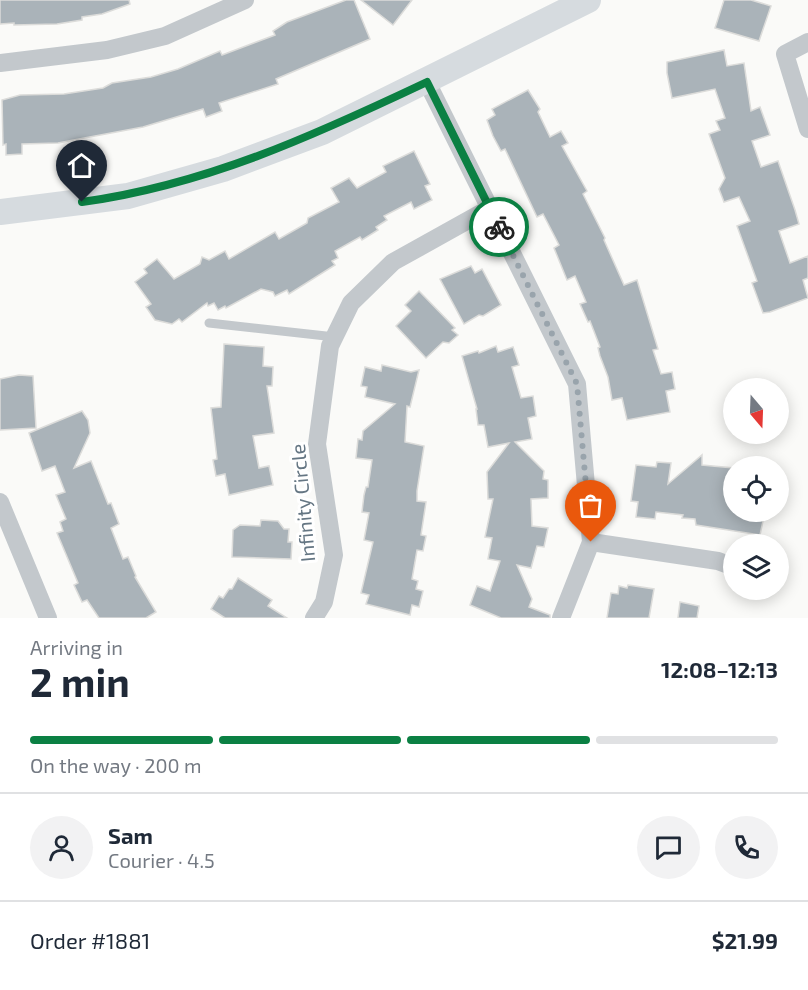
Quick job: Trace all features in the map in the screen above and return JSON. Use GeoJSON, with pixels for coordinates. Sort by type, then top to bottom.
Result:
{"type":"FeatureCollection","features":[{"type":"Feature","properties":{"kind":"main road"},"geometry":{"type":"LineString","coordinates":[[0,212],[128,196],[223,169],[322,132],[427,82],[588,0]]}},
{"type":"Feature","properties":{"kind":"street"},"geometry":{"type":"LineString","coordinates":[[0,63],[107,50],[165,36],[245,0]]}},
{"type":"Feature","properties":{"kind":"street"},"geometry":{"type":"LineString","coordinates":[[808,42],[785,54],[808,129]]}},
{"type":"Feature","properties":{"kind":"street"},"geometry":{"type":"LineString","coordinates":[[427,82],[577,384],[591,542],[561,618]]}},
{"type":"Feature","properties":{"kind":"street","name":"Infinity Circle"},"geometry":{"type":"LineString","coordinates":[[314,618],[324,602],[334,555],[317,444],[330,346],[351,303],[393,262],[490,208]]}},
{"type":"Feature","properties":{"kind":"street"},"geometry":{"type":"LineString","coordinates":[[0,502],[48,618]]}},
{"type":"Feature","properties":{"kind":"street"},"geometry":{"type":"LineString","coordinates":[[591,542],[723,563]]}},
{"type":"Feature","properties":{"kind":"lane"},"geometry":{"type":"LineString","coordinates":[[209,323],[335,337]]}},
{"type":"Feature","properties":{"kind":"building"},"geometry":{"type":"Polygon","coordinates":[[[0,0],[129,0],[130,4],[102,14],[82,17],[82,20],[57,24],[14,25],[14,23],[0,24],[0,0]]]}},
{"type":"Feature","properties":{"kind":"building"},"geometry":{"type":"Polygon","coordinates":[[[346,0],[354,0],[370,39],[276,79],[278,84],[219,103],[222,111],[206,117],[203,109],[143,127],[58,143],[22,144],[22,154],[6,155],[6,144],[3,145],[2,100],[20,95],[64,94],[103,88],[112,83],[151,77],[178,69],[220,51],[222,55],[275,35],[273,31],[287,22],[346,0]]]}},
{"type":"Feature","properties":{"kind":"building"},"geometry":{"type":"Polygon","coordinates":[[[361,0],[412,0],[393,25],[361,0]]]}},
{"type":"Feature","properties":{"kind":"building"},"geometry":{"type":"Polygon","coordinates":[[[724,0],[751,0],[771,6],[759,41],[715,28],[724,0]]]}},
{"type":"Feature","properties":{"kind":"building"},"geometry":{"type":"Polygon","coordinates":[[[724,50],[727,66],[744,63],[751,111],[760,107],[770,135],[752,141],[761,167],[778,161],[795,210],[799,224],[779,231],[790,263],[808,256],[808,278],[803,280],[808,298],[770,312],[763,313],[752,283],[757,281],[737,226],[750,221],[739,197],[724,202],[719,189],[725,178],[709,134],[720,130],[716,121],[725,118],[715,89],[672,98],[667,73],[667,62],[724,50]]]}},
{"type":"Feature","properties":{"kind":"building"},"geometry":{"type":"Polygon","coordinates":[[[528,90],[540,109],[538,112],[550,137],[561,131],[568,143],[562,146],[587,191],[583,194],[605,238],[624,285],[637,280],[658,349],[653,350],[661,374],[672,372],[675,389],[666,391],[670,412],[627,420],[622,398],[612,400],[608,377],[598,348],[600,347],[590,321],[588,322],[580,304],[586,302],[575,276],[567,280],[554,248],[559,245],[543,214],[537,217],[505,149],[501,151],[493,136],[487,120],[495,115],[492,109],[528,90]]]}},
{"type":"Feature","properties":{"kind":"building"},"geometry":{"type":"Polygon","coordinates":[[[414,151],[430,184],[425,186],[432,200],[414,209],[411,202],[384,216],[387,220],[376,227],[378,230],[362,240],[360,237],[335,251],[338,258],[332,261],[335,265],[289,294],[287,290],[275,296],[273,292],[261,289],[226,308],[225,306],[218,310],[214,303],[208,306],[207,303],[182,322],[179,319],[172,324],[155,320],[146,307],[151,304],[135,282],[147,273],[144,269],[157,259],[174,279],[200,264],[202,257],[209,260],[225,251],[229,259],[275,232],[279,239],[307,223],[308,218],[339,202],[331,188],[349,178],[357,188],[386,172],[383,166],[414,151]]]}},
{"type":"Feature","properties":{"kind":"building"},"geometry":{"type":"Polygon","coordinates":[[[471,266],[475,273],[482,269],[501,305],[464,324],[440,279],[471,266]]]}},
{"type":"Feature","properties":{"kind":"building"},"geometry":{"type":"Polygon","coordinates":[[[419,291],[455,328],[452,330],[458,335],[449,343],[443,342],[426,358],[396,326],[411,311],[405,305],[419,291]]]}},
{"type":"Feature","properties":{"kind":"building"},"geometry":{"type":"Polygon","coordinates":[[[224,344],[264,347],[263,366],[273,367],[272,386],[267,386],[274,433],[253,436],[259,468],[269,466],[273,485],[229,495],[225,474],[216,476],[213,460],[217,459],[211,408],[221,407],[224,344]]]}},
{"type":"Feature","properties":{"kind":"building"},"geometry":{"type":"Polygon","coordinates":[[[496,346],[498,352],[513,347],[519,365],[512,367],[521,398],[533,396],[536,416],[528,418],[532,439],[515,442],[544,471],[543,479],[548,480],[548,498],[531,499],[532,526],[548,528],[544,547],[537,546],[531,568],[517,565],[532,599],[529,607],[550,615],[550,618],[501,618],[470,605],[477,586],[490,591],[500,561],[488,559],[492,538],[485,537],[493,499],[488,499],[487,472],[509,443],[488,447],[484,425],[478,425],[477,409],[462,356],[478,351],[479,353],[496,346]]]}},
{"type":"Feature","properties":{"kind":"building"},"geometry":{"type":"Polygon","coordinates":[[[382,365],[411,372],[419,370],[410,407],[407,406],[405,442],[424,446],[417,501],[426,502],[421,535],[426,536],[423,551],[417,550],[412,579],[418,581],[416,589],[423,591],[419,607],[412,605],[410,615],[366,604],[369,595],[361,593],[373,542],[364,540],[369,513],[362,512],[372,460],[356,458],[358,439],[362,440],[363,431],[395,404],[365,397],[367,387],[361,386],[365,367],[381,371],[382,365]]]}},
{"type":"Feature","properties":{"kind":"building"},"geometry":{"type":"Polygon","coordinates":[[[19,375],[33,376],[36,428],[0,430],[0,379],[19,375]]]}},
{"type":"Feature","properties":{"kind":"building"},"geometry":{"type":"Polygon","coordinates":[[[82,411],[88,420],[90,433],[74,468],[91,461],[108,504],[111,503],[119,524],[111,528],[123,559],[128,557],[135,577],[156,612],[146,618],[99,618],[87,600],[82,602],[74,585],[78,583],[57,533],[63,531],[60,522],[66,519],[56,495],[65,492],[55,466],[42,471],[29,433],[82,411]]]}},
{"type":"Feature","properties":{"kind":"building"},"geometry":{"type":"Polygon","coordinates":[[[702,455],[702,465],[723,467],[723,522],[763,522],[760,534],[696,525],[695,519],[682,518],[683,515],[656,512],[655,519],[636,517],[638,502],[631,501],[636,465],[656,467],[657,462],[671,463],[668,484],[702,455]]]}},
{"type":"Feature","properties":{"kind":"building"},"geometry":{"type":"Polygon","coordinates":[[[261,520],[278,521],[284,529],[289,529],[288,542],[292,542],[291,559],[232,557],[233,530],[240,525],[260,526],[261,520]]]}},
{"type":"Feature","properties":{"kind":"building"},"geometry":{"type":"Polygon","coordinates":[[[238,578],[272,600],[268,606],[287,618],[225,618],[211,609],[219,596],[223,598],[229,589],[232,589],[238,578]]]}},
{"type":"Feature","properties":{"kind":"building"},"geometry":{"type":"Polygon","coordinates":[[[628,585],[654,589],[649,618],[607,618],[611,593],[618,594],[619,586],[627,588],[628,585]]]}},
{"type":"Feature","properties":{"kind":"building"},"geometry":{"type":"Polygon","coordinates":[[[680,602],[699,606],[697,618],[678,618],[680,602]]]}},
{"type":"Feature","properties":{"kind":"way so far"},"geometry":{"type":"LineString","coordinates":[[499,227],[577,384],[591,542]]}},
{"type":"Feature","properties":{"kind":"route"},"geometry":{"type":"LineString","coordinates":[[82,202],[128,196],[223,169],[322,132],[427,82],[499,227]]}}]}
